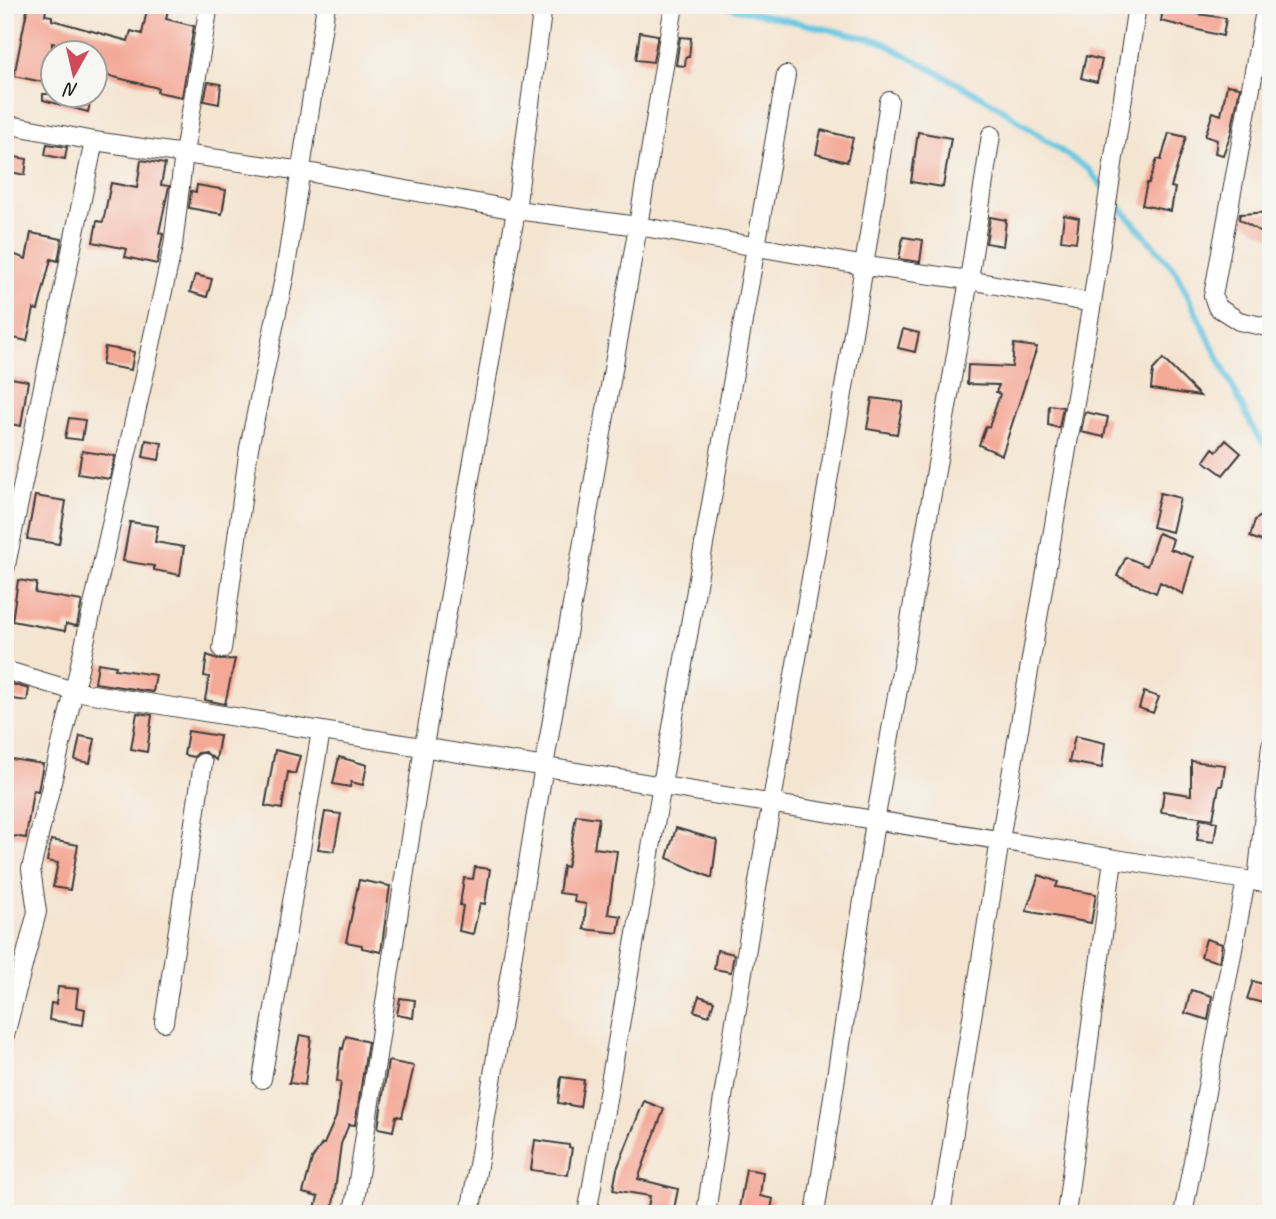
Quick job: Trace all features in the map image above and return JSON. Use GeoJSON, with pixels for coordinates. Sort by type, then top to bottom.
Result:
{"type":"FeatureCollection","features":[{"type":"Feature","properties":{"kind":"street"},"geometry":{"type":"LineString","coordinates":[[5,1035],[37,912],[31,869],[74,691],[173,246],[184,153],[209,5]]}},
{"type":"Feature","properties":{"kind":"street"},"geometry":{"type":"LineString","coordinates":[[222,649],[249,449],[285,273],[326,5]]}},
{"type":"Feature","properties":{"kind":"street"},"geometry":{"type":"LineString","coordinates":[[353,1214],[424,747],[516,210],[542,5]]}},
{"type":"Feature","properties":{"kind":"street"},"geometry":{"type":"LineString","coordinates":[[941,1214],[1000,840],[1092,303],[1137,5]]}},
{"type":"Feature","properties":{"kind":"street"},"geometry":{"type":"LineString","coordinates":[[1266,5],[1213,296],[1217,307],[1239,321],[1271,328]]}},
{"type":"Feature","properties":{"kind":"street"},"geometry":{"type":"LineString","coordinates":[[470,1214],[674,7]]}},
{"type":"Feature","properties":{"kind":"street"},"geometry":{"type":"LineString","coordinates":[[587,1214],[786,75]]}},
{"type":"Feature","properties":{"kind":"street"},"geometry":{"type":"LineString","coordinates":[[706,1214],[770,803],[866,266],[889,101]]}},
{"type":"Feature","properties":{"kind":"street"},"geometry":{"type":"LineString","coordinates":[[5,124],[94,141],[302,171],[516,210],[638,226],[866,266],[969,280],[1092,303]]}},
{"type":"Feature","properties":{"kind":"street"},"geometry":{"type":"LineString","coordinates":[[815,1214],[875,822],[969,280],[991,135]]}},
{"type":"Feature","properties":{"kind":"street"},"geometry":{"type":"LineString","coordinates":[[5,570],[94,141]]}},
{"type":"Feature","properties":{"kind":"street"},"geometry":{"type":"LineString","coordinates":[[5,670],[74,691],[1258,882]]}},
{"type":"Feature","properties":{"kind":"street"},"geometry":{"type":"LineString","coordinates":[[262,1079],[321,731]]}},
{"type":"Feature","properties":{"kind":"street"},"geometry":{"type":"LineString","coordinates":[[1183,1214],[1258,882],[1271,745]]}},
{"type":"Feature","properties":{"kind":"street"},"geometry":{"type":"LineString","coordinates":[[164,1023],[203,763]]}},
{"type":"Feature","properties":{"kind":"street"},"geometry":{"type":"LineString","coordinates":[[1066,1214],[1114,859]]}},
{"type":"Feature","properties":{"kind":"building"},"geometry":{"type":"Polygon","coordinates":[[[28,5],[47,5],[45,15],[52,16],[52,20],[128,41],[131,31],[142,34],[148,5],[169,5],[166,19],[194,26],[182,97],[157,92],[158,88],[108,76],[108,38],[38,38],[38,81],[14,76],[28,5]]]}},
{"type":"Feature","properties":{"kind":"building"},"geometry":{"type":"Polygon","coordinates":[[[1168,5],[1198,12],[1197,14],[1226,18],[1223,36],[1161,21],[1163,9],[1167,10],[1168,5]]]}},
{"type":"Feature","properties":{"kind":"building"},"geometry":{"type":"Polygon","coordinates":[[[640,32],[658,35],[653,62],[636,60],[640,32]]]}},
{"type":"Feature","properties":{"kind":"building"},"geometry":{"type":"Polygon","coordinates":[[[680,37],[691,38],[685,66],[676,65],[680,37]]]}},
{"type":"Feature","properties":{"kind":"building"},"geometry":{"type":"Polygon","coordinates":[[[1086,56],[1102,60],[1097,82],[1081,78],[1086,56]]]}},
{"type":"Feature","properties":{"kind":"building"},"geometry":{"type":"Polygon","coordinates":[[[208,82],[221,84],[219,104],[204,101],[208,82]]]}},
{"type":"Feature","properties":{"kind":"building"},"geometry":{"type":"Polygon","coordinates":[[[1227,85],[1240,87],[1231,133],[1223,155],[1215,153],[1217,140],[1205,136],[1213,112],[1221,115],[1227,85]]]}},
{"type":"Feature","properties":{"kind":"building"},"geometry":{"type":"Polygon","coordinates":[[[73,108],[89,108],[88,112],[73,108]]]}},
{"type":"Feature","properties":{"kind":"building"},"geometry":{"type":"Polygon","coordinates":[[[821,130],[853,138],[847,162],[816,154],[821,130]]]}},
{"type":"Feature","properties":{"kind":"building"},"geometry":{"type":"Polygon","coordinates":[[[918,132],[951,138],[943,187],[911,182],[918,132]]]}},
{"type":"Feature","properties":{"kind":"building"},"geometry":{"type":"Polygon","coordinates":[[[1169,133],[1186,137],[1171,187],[1175,188],[1171,211],[1142,205],[1147,183],[1157,159],[1161,160],[1169,133]]]}},
{"type":"Feature","properties":{"kind":"building"},"geometry":{"type":"Polygon","coordinates":[[[47,144],[67,147],[65,159],[45,155],[47,144]]]}},
{"type":"Feature","properties":{"kind":"building"},"geometry":{"type":"Polygon","coordinates":[[[9,156],[27,159],[25,175],[6,171],[9,156]]]}},
{"type":"Feature","properties":{"kind":"building"},"geometry":{"type":"Polygon","coordinates":[[[141,160],[165,164],[161,185],[169,186],[159,233],[163,234],[157,264],[125,257],[127,249],[93,242],[97,221],[103,222],[111,183],[137,188],[141,160]]]}},
{"type":"Feature","properties":{"kind":"building"},"geometry":{"type":"Polygon","coordinates":[[[197,185],[226,190],[222,214],[189,208],[191,191],[196,192],[197,185]]]}},
{"type":"Feature","properties":{"kind":"building"},"geometry":{"type":"Polygon","coordinates":[[[1271,212],[1271,238],[1239,219],[1240,214],[1271,212]]]}},
{"type":"Feature","properties":{"kind":"building"},"geometry":{"type":"Polygon","coordinates":[[[1064,215],[1079,218],[1076,242],[1061,240],[1064,215]]]}},
{"type":"Feature","properties":{"kind":"building"},"geometry":{"type":"Polygon","coordinates":[[[990,217],[1006,220],[1003,246],[986,243],[990,217]]]}},
{"type":"Feature","properties":{"kind":"building"},"geometry":{"type":"Polygon","coordinates":[[[31,233],[62,239],[58,261],[51,259],[38,310],[34,309],[27,341],[5,336],[5,251],[26,259],[31,233]]]}},
{"type":"Feature","properties":{"kind":"building"},"geometry":{"type":"Polygon","coordinates":[[[903,237],[923,240],[920,262],[899,259],[903,237]]]}},
{"type":"Feature","properties":{"kind":"building"},"geometry":{"type":"Polygon","coordinates":[[[195,275],[212,279],[207,297],[190,292],[195,275]]]}},
{"type":"Feature","properties":{"kind":"building"},"geometry":{"type":"Polygon","coordinates":[[[903,329],[919,333],[915,352],[898,348],[903,329]]]}},
{"type":"Feature","properties":{"kind":"building"},"geometry":{"type":"Polygon","coordinates":[[[1014,344],[1037,347],[1002,455],[979,445],[986,426],[989,427],[1000,394],[996,392],[999,385],[967,384],[968,365],[1012,367],[1014,344]]]}},
{"type":"Feature","properties":{"kind":"building"},"geometry":{"type":"Polygon","coordinates":[[[105,347],[134,352],[131,370],[102,365],[105,347]]]}},
{"type":"Feature","properties":{"kind":"building"},"geometry":{"type":"Polygon","coordinates":[[[1163,359],[1200,396],[1151,389],[1153,370],[1163,359]]]}},
{"type":"Feature","properties":{"kind":"building"},"geometry":{"type":"Polygon","coordinates":[[[11,378],[28,381],[21,426],[5,423],[11,378]]]}},
{"type":"Feature","properties":{"kind":"building"},"geometry":{"type":"Polygon","coordinates":[[[872,398],[903,402],[897,434],[867,429],[872,398]]]}},
{"type":"Feature","properties":{"kind":"building"},"geometry":{"type":"Polygon","coordinates":[[[1049,405],[1063,407],[1059,428],[1048,425],[1049,405]]]}},
{"type":"Feature","properties":{"kind":"building"},"geometry":{"type":"Polygon","coordinates":[[[1085,412],[1108,417],[1104,437],[1081,432],[1085,412]]]}},
{"type":"Feature","properties":{"kind":"building"},"geometry":{"type":"Polygon","coordinates":[[[69,418],[85,420],[82,440],[65,438],[69,418]]]}},
{"type":"Feature","properties":{"kind":"building"},"geometry":{"type":"Polygon","coordinates":[[[146,440],[162,443],[159,460],[143,457],[146,440]]]}},
{"type":"Feature","properties":{"kind":"building"},"geometry":{"type":"Polygon","coordinates":[[[1226,440],[1241,453],[1223,475],[1204,461],[1213,448],[1217,451],[1226,440]]]}},
{"type":"Feature","properties":{"kind":"building"},"geometry":{"type":"Polygon","coordinates":[[[82,451],[115,456],[110,479],[78,474],[82,451]]]}},
{"type":"Feature","properties":{"kind":"building"},"geometry":{"type":"Polygon","coordinates":[[[1160,493],[1180,498],[1172,532],[1152,527],[1160,493]]]}},
{"type":"Feature","properties":{"kind":"building"},"geometry":{"type":"Polygon","coordinates":[[[35,496],[66,501],[59,544],[27,539],[35,496]]]}},
{"type":"Feature","properties":{"kind":"building"},"geometry":{"type":"Polygon","coordinates":[[[1271,509],[1271,544],[1250,537],[1255,520],[1271,509]]]}},
{"type":"Feature","properties":{"kind":"building"},"geometry":{"type":"Polygon","coordinates":[[[130,522],[158,526],[155,542],[184,547],[180,575],[154,570],[154,566],[123,561],[130,522]]]}},
{"type":"Feature","properties":{"kind":"building"},"geometry":{"type":"Polygon","coordinates":[[[1158,533],[1173,539],[1170,549],[1193,557],[1183,594],[1160,582],[1156,593],[1117,576],[1126,557],[1147,566],[1158,533]]]}},
{"type":"Feature","properties":{"kind":"building"},"geometry":{"type":"Polygon","coordinates":[[[18,580],[37,583],[35,593],[82,601],[77,626],[66,624],[65,631],[12,621],[18,580]]]}},
{"type":"Feature","properties":{"kind":"building"},"geometry":{"type":"Polygon","coordinates":[[[207,655],[220,660],[235,659],[225,704],[205,700],[209,677],[204,676],[207,655]]]}},
{"type":"Feature","properties":{"kind":"building"},"geometry":{"type":"Polygon","coordinates":[[[98,663],[116,666],[115,669],[156,675],[153,692],[95,683],[98,663]]]}},
{"type":"Feature","properties":{"kind":"building"},"geometry":{"type":"Polygon","coordinates":[[[5,682],[29,689],[27,701],[5,698],[5,682]]]}},
{"type":"Feature","properties":{"kind":"building"},"geometry":{"type":"Polygon","coordinates":[[[1144,692],[1159,697],[1153,713],[1139,708],[1144,692]]]}},
{"type":"Feature","properties":{"kind":"building"},"geometry":{"type":"Polygon","coordinates":[[[137,713],[152,715],[147,752],[131,749],[137,713]]]}},
{"type":"Feature","properties":{"kind":"building"},"geometry":{"type":"Polygon","coordinates":[[[188,731],[220,736],[216,760],[205,752],[194,757],[184,755],[188,731]]]}},
{"type":"Feature","properties":{"kind":"building"},"geometry":{"type":"Polygon","coordinates":[[[80,736],[95,739],[90,763],[75,760],[80,736]]]}},
{"type":"Feature","properties":{"kind":"building"},"geometry":{"type":"Polygon","coordinates":[[[1075,736],[1105,743],[1102,768],[1069,762],[1075,736]]]}},
{"type":"Feature","properties":{"kind":"building"},"geometry":{"type":"Polygon","coordinates":[[[275,750],[300,756],[295,774],[288,772],[282,809],[265,806],[275,750]]]}},
{"type":"Feature","properties":{"kind":"building"},"geometry":{"type":"Polygon","coordinates":[[[339,757],[367,765],[363,785],[351,782],[350,787],[333,784],[339,757]]]}},
{"type":"Feature","properties":{"kind":"building"},"geometry":{"type":"Polygon","coordinates":[[[5,758],[43,764],[38,791],[33,790],[26,838],[5,835],[5,758]]]}},
{"type":"Feature","properties":{"kind":"building"},"geometry":{"type":"Polygon","coordinates":[[[1191,761],[1225,765],[1213,819],[1161,812],[1164,791],[1191,795],[1191,761]]]}},
{"type":"Feature","properties":{"kind":"building"},"geometry":{"type":"Polygon","coordinates":[[[325,812],[341,814],[334,851],[318,849],[325,812]]]}},
{"type":"Feature","properties":{"kind":"building"},"geometry":{"type":"Polygon","coordinates":[[[576,815],[599,818],[594,848],[617,851],[608,914],[621,916],[618,933],[584,929],[586,904],[574,902],[575,895],[559,893],[563,866],[567,867],[576,815]]]}},
{"type":"Feature","properties":{"kind":"building"},"geometry":{"type":"Polygon","coordinates":[[[1200,819],[1217,822],[1214,842],[1197,840],[1200,819]]]}},
{"type":"Feature","properties":{"kind":"building"},"geometry":{"type":"Polygon","coordinates":[[[676,828],[717,840],[712,878],[667,858],[676,828]]]}},
{"type":"Feature","properties":{"kind":"building"},"geometry":{"type":"Polygon","coordinates":[[[51,840],[78,845],[70,890],[53,887],[58,863],[47,861],[51,840]]]}},
{"type":"Feature","properties":{"kind":"building"},"geometry":{"type":"Polygon","coordinates":[[[475,867],[490,869],[485,904],[480,903],[473,934],[459,931],[464,878],[473,879],[475,867]]]}},
{"type":"Feature","properties":{"kind":"building"},"geometry":{"type":"Polygon","coordinates":[[[1039,875],[1058,882],[1056,887],[1096,894],[1091,923],[1026,911],[1039,875]]]}},
{"type":"Feature","properties":{"kind":"building"},"geometry":{"type":"Polygon","coordinates":[[[359,880],[390,886],[381,952],[346,942],[359,880]]]}},
{"type":"Feature","properties":{"kind":"building"},"geometry":{"type":"Polygon","coordinates":[[[1206,939],[1222,944],[1219,962],[1201,957],[1206,939]]]}},
{"type":"Feature","properties":{"kind":"building"},"geometry":{"type":"Polygon","coordinates":[[[717,950],[734,954],[731,972],[714,969],[717,950]]]}},
{"type":"Feature","properties":{"kind":"building"},"geometry":{"type":"Polygon","coordinates":[[[1253,981],[1269,986],[1264,1003],[1247,999],[1253,981]]]}},
{"type":"Feature","properties":{"kind":"building"},"geometry":{"type":"Polygon","coordinates":[[[58,987],[78,989],[76,1007],[85,1009],[83,1025],[49,1020],[51,1003],[56,1004],[58,987]]]}},
{"type":"Feature","properties":{"kind":"building"},"geometry":{"type":"Polygon","coordinates":[[[1191,990],[1212,996],[1208,1020],[1185,1013],[1191,990]]]}},
{"type":"Feature","properties":{"kind":"building"},"geometry":{"type":"Polygon","coordinates":[[[699,996],[714,1001],[709,1016],[694,1011],[699,996]]]}},
{"type":"Feature","properties":{"kind":"building"},"geometry":{"type":"Polygon","coordinates":[[[400,998],[415,1000],[413,1018],[397,1015],[400,998]]]}},
{"type":"Feature","properties":{"kind":"building"},"geometry":{"type":"Polygon","coordinates":[[[300,1035],[311,1037],[305,1085],[289,1083],[300,1035]]]}},
{"type":"Feature","properties":{"kind":"building"},"geometry":{"type":"Polygon","coordinates":[[[346,1036],[368,1042],[355,1125],[349,1124],[341,1144],[332,1213],[315,1209],[318,1197],[303,1193],[312,1159],[324,1144],[336,1117],[341,1082],[337,1081],[341,1048],[343,1049],[346,1036]]]}},
{"type":"Feature","properties":{"kind":"building"},"geometry":{"type":"Polygon","coordinates":[[[388,1061],[414,1066],[402,1117],[396,1116],[393,1131],[378,1128],[388,1061]]]}},
{"type":"Feature","properties":{"kind":"building"},"geometry":{"type":"Polygon","coordinates":[[[561,1077],[584,1080],[580,1107],[558,1103],[561,1077]]]}},
{"type":"Feature","properties":{"kind":"building"},"geometry":{"type":"Polygon","coordinates":[[[644,1101],[664,1109],[638,1179],[678,1189],[673,1214],[647,1214],[650,1196],[613,1190],[617,1169],[644,1101]]]}},
{"type":"Feature","properties":{"kind":"building"},"geometry":{"type":"Polygon","coordinates":[[[535,1140],[569,1145],[572,1148],[568,1175],[531,1170],[535,1140]]]}},
{"type":"Feature","properties":{"kind":"building"},"geometry":{"type":"Polygon","coordinates":[[[746,1169],[763,1172],[760,1196],[773,1199],[770,1214],[738,1214],[746,1169]]]}},
{"type":"Feature","properties":{"kind":"waterway"},"geometry":{"type":"LineString","coordinates":[[720,5],[880,41],[993,103],[1089,170],[1105,190]]}},
{"type":"Feature","properties":{"kind":"waterway"},"geometry":{"type":"LineString","coordinates":[[1112,198],[1175,270],[1256,434],[1271,451]]}}]}
